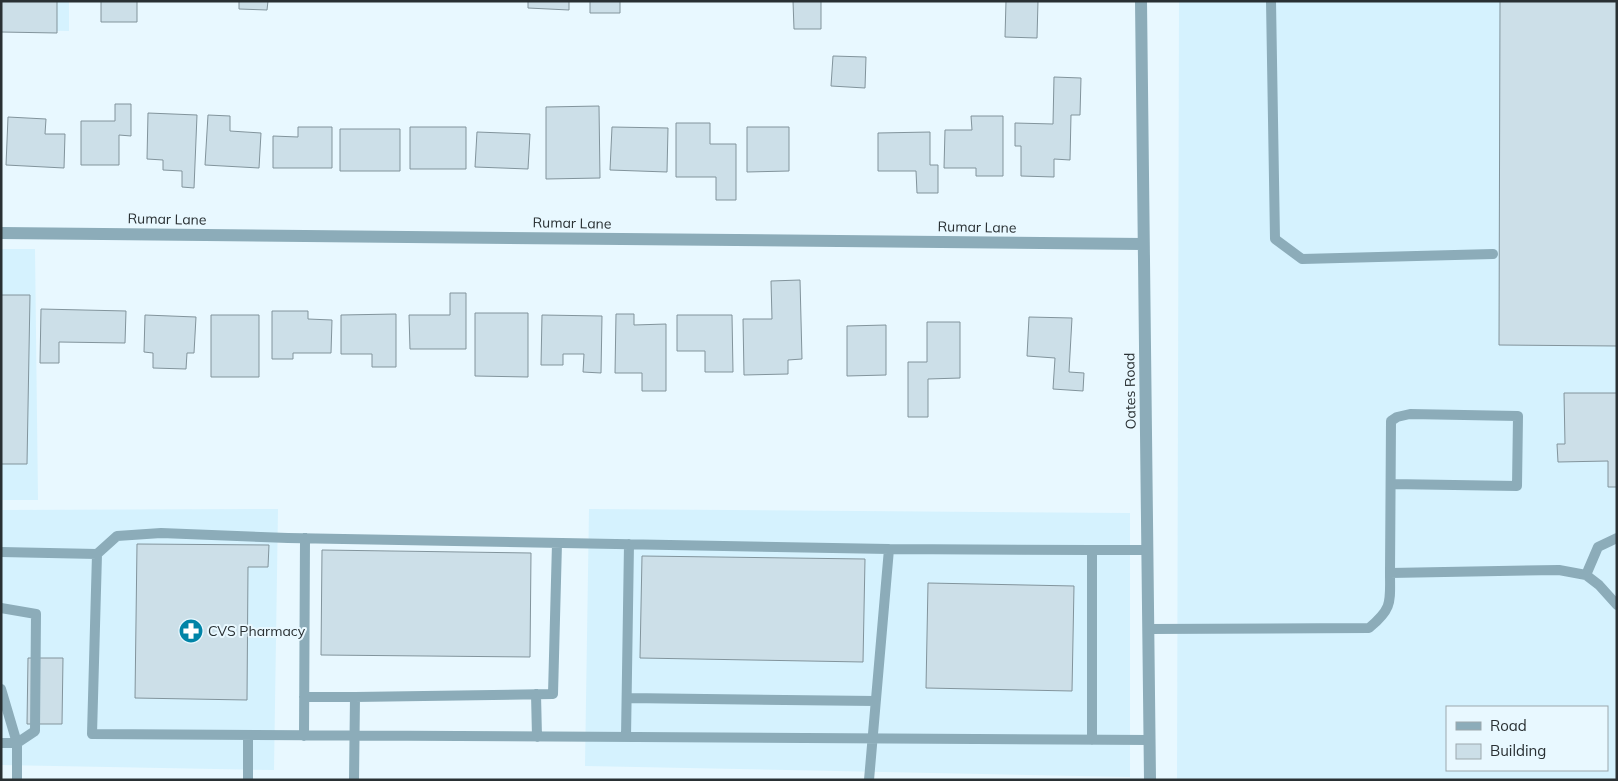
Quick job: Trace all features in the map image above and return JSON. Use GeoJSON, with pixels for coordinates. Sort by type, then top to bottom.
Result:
{"type":"FeatureCollection","features":[{"type":"Feature","properties":{"kind":"street","name":"Oates Road"},"geometry":{"type":"LineString","coordinates":[[1141,1],[1150,780]]}},
{"type":"Feature","properties":{"kind":"street","name":"Rumar Lane"},"geometry":{"type":"LineString","coordinates":[[1,233],[1143,244]]}},
{"type":"Feature","properties":{"kind":"lane"},"geometry":{"type":"LineString","coordinates":[[1271,1],[1275,239],[1302,259],[1493,254]]}},
{"type":"Feature","properties":{"kind":"lane"},"geometry":{"type":"LineString","coordinates":[[1148,629],[1369,628],[1384,616],[1390,601],[1391,421],[1397,416],[1410,414],[1518,416],[1517,486],[1391,484]]}},
{"type":"Feature","properties":{"kind":"lane"},"geometry":{"type":"LineString","coordinates":[[1,552],[97,554],[117,536],[161,533],[305,538],[889,549],[1147,550]]}},
{"type":"Feature","properties":{"kind":"lane"},"geometry":{"type":"LineString","coordinates":[[304,736],[305,538]]}},
{"type":"Feature","properties":{"kind":"lane"},"geometry":{"type":"LineString","coordinates":[[1586,575],[1598,547],[1617,538]]}},
{"type":"Feature","properties":{"kind":"lane"},"geometry":{"type":"LineString","coordinates":[[304,697],[553,694],[558,543]]}},
{"type":"Feature","properties":{"kind":"lane"},"geometry":{"type":"LineString","coordinates":[[626,737],[630,544]]}},
{"type":"Feature","properties":{"kind":"lane"},"geometry":{"type":"LineString","coordinates":[[869,780],[889,549]]}},
{"type":"Feature","properties":{"kind":"lane"},"geometry":{"type":"LineString","coordinates":[[1092,550],[1092,740]]}},
{"type":"Feature","properties":{"kind":"lane"},"geometry":{"type":"LineString","coordinates":[[97,554],[92,734],[1150,740]]}},
{"type":"Feature","properties":{"kind":"lane"},"geometry":{"type":"LineString","coordinates":[[1390,573],[1558,570],[1586,575],[1599,585],[1617,605]]}},
{"type":"Feature","properties":{"kind":"lane"},"geometry":{"type":"LineString","coordinates":[[1,608],[36,614],[35,731],[17,743],[1,743]]}},
{"type":"Feature","properties":{"kind":"lane"},"geometry":{"type":"LineString","coordinates":[[1,688],[17,743],[16,780]]}},
{"type":"Feature","properties":{"kind":"lane"},"geometry":{"type":"LineString","coordinates":[[536,694],[537,737]]}},
{"type":"Feature","properties":{"kind":"lane"},"geometry":{"type":"LineString","coordinates":[[354,780],[355,697]]}},
{"type":"Feature","properties":{"kind":"lane"},"geometry":{"type":"LineString","coordinates":[[627,698],[875,701]]}},
{"type":"Feature","properties":{"kind":"lane"},"geometry":{"type":"LineString","coordinates":[[248,736],[248,780]]}},
{"type":"Feature","properties":{"kind":"shaded area"},"geometry":{"type":"Polygon","coordinates":[[[1,1],[69,1],[69,31],[1,30],[1,1]]]}},
{"type":"Feature","properties":{"kind":"shaded area"},"geometry":{"type":"Polygon","coordinates":[[[1179,1],[1617,1],[1617,780],[1177,780],[1179,1]]]}},
{"type":"Feature","properties":{"kind":"shaded area"},"geometry":{"type":"Polygon","coordinates":[[[1,249],[35,249],[38,500],[1,500],[1,249]]]}},
{"type":"Feature","properties":{"kind":"shaded area"},"geometry":{"type":"Polygon","coordinates":[[[278,509],[274,770],[1,765],[1,510],[278,509]]]}},
{"type":"Feature","properties":{"kind":"shaded area"},"geometry":{"type":"Polygon","coordinates":[[[589,509],[1130,513],[1130,777],[585,766],[589,509]]]}},
{"type":"Feature","properties":{"kind":"building"},"geometry":{"type":"Polygon","coordinates":[[[1,1],[57,1],[57,33],[1,32],[1,1]]]}},
{"type":"Feature","properties":{"kind":"building"},"geometry":{"type":"Polygon","coordinates":[[[101,1],[137,1],[137,22],[101,22],[101,1]]]}},
{"type":"Feature","properties":{"kind":"building"},"geometry":{"type":"Polygon","coordinates":[[[239,1],[268,1],[267,10],[239,9],[239,1]]]}},
{"type":"Feature","properties":{"kind":"building"},"geometry":{"type":"Polygon","coordinates":[[[528,1],[569,1],[569,10],[528,8],[528,1]]]}},
{"type":"Feature","properties":{"kind":"building"},"geometry":{"type":"Polygon","coordinates":[[[590,1],[620,1],[620,13],[590,13],[590,1]]]}},
{"type":"Feature","properties":{"kind":"building"},"geometry":{"type":"Polygon","coordinates":[[[793,1],[821,1],[821,29],[794,29],[793,1]]]}},
{"type":"Feature","properties":{"kind":"building"},"geometry":{"type":"Polygon","coordinates":[[[1006,1],[1038,1],[1037,38],[1005,37],[1006,1]]]}},
{"type":"Feature","properties":{"kind":"building"},"geometry":{"type":"Polygon","coordinates":[[[1500,1],[1617,1],[1617,346],[1499,345],[1500,1]]]}},
{"type":"Feature","properties":{"kind":"building"},"geometry":{"type":"Polygon","coordinates":[[[833,56],[866,57],[865,88],[831,86],[833,56]]]}},
{"type":"Feature","properties":{"kind":"building"},"geometry":{"type":"Polygon","coordinates":[[[1054,77],[1081,78],[1080,115],[1071,115],[1070,160],[1054,159],[1054,177],[1021,176],[1021,146],[1015,146],[1015,123],[1053,124],[1054,77]]]}},
{"type":"Feature","properties":{"kind":"building"},"geometry":{"type":"Polygon","coordinates":[[[115,104],[131,104],[131,136],[119,135],[119,165],[81,165],[81,121],[115,121],[115,104]]]}},
{"type":"Feature","properties":{"kind":"building"},"geometry":{"type":"Polygon","coordinates":[[[599,106],[600,178],[546,179],[546,107],[599,106]]]}},
{"type":"Feature","properties":{"kind":"building"},"geometry":{"type":"Polygon","coordinates":[[[148,113],[197,115],[194,188],[182,187],[182,171],[163,170],[163,160],[147,159],[148,113]]]}},
{"type":"Feature","properties":{"kind":"building"},"geometry":{"type":"Polygon","coordinates":[[[208,115],[230,116],[230,131],[261,133],[259,168],[205,165],[208,115]]]}},
{"type":"Feature","properties":{"kind":"building"},"geometry":{"type":"Polygon","coordinates":[[[971,116],[1003,116],[1003,176],[976,176],[976,168],[944,168],[945,130],[972,130],[971,116]]]}},
{"type":"Feature","properties":{"kind":"building"},"geometry":{"type":"Polygon","coordinates":[[[8,117],[46,119],[45,134],[65,134],[64,168],[6,165],[8,117]]]}},
{"type":"Feature","properties":{"kind":"building"},"geometry":{"type":"Polygon","coordinates":[[[676,123],[710,123],[710,144],[736,144],[736,200],[716,200],[716,177],[676,177],[676,123]]]}},
{"type":"Feature","properties":{"kind":"building"},"geometry":{"type":"Polygon","coordinates":[[[298,127],[332,127],[332,168],[273,168],[273,136],[298,137],[298,127]]]}},
{"type":"Feature","properties":{"kind":"building"},"geometry":{"type":"Polygon","coordinates":[[[410,127],[466,127],[466,169],[410,169],[410,127]]]}},
{"type":"Feature","properties":{"kind":"building"},"geometry":{"type":"Polygon","coordinates":[[[612,127],[668,128],[667,172],[610,170],[612,127]]]}},
{"type":"Feature","properties":{"kind":"building"},"geometry":{"type":"Polygon","coordinates":[[[747,127],[789,127],[789,171],[747,172],[747,127]]]}},
{"type":"Feature","properties":{"kind":"building"},"geometry":{"type":"Polygon","coordinates":[[[340,129],[400,129],[400,171],[340,171],[340,129]]]}},
{"type":"Feature","properties":{"kind":"building"},"geometry":{"type":"Polygon","coordinates":[[[477,132],[530,134],[528,169],[475,167],[477,132]]]}},
{"type":"Feature","properties":{"kind":"building"},"geometry":{"type":"Polygon","coordinates":[[[930,132],[930,165],[938,165],[938,193],[917,193],[916,171],[878,171],[878,133],[930,132]]]}},
{"type":"Feature","properties":{"kind":"building"},"geometry":{"type":"Polygon","coordinates":[[[800,280],[802,359],[788,360],[788,374],[744,375],[743,319],[772,319],[771,281],[800,280]]]}},
{"type":"Feature","properties":{"kind":"building"},"geometry":{"type":"Polygon","coordinates":[[[450,293],[466,293],[466,349],[410,349],[409,315],[450,315],[450,293]]]}},
{"type":"Feature","properties":{"kind":"building"},"geometry":{"type":"Polygon","coordinates":[[[1,295],[30,295],[27,464],[1,464],[1,295]]]}},
{"type":"Feature","properties":{"kind":"building"},"geometry":{"type":"Polygon","coordinates":[[[41,309],[126,311],[125,343],[59,342],[59,363],[40,363],[41,309]]]}},
{"type":"Feature","properties":{"kind":"building"},"geometry":{"type":"Polygon","coordinates":[[[272,311],[308,311],[308,319],[332,320],[331,353],[293,353],[293,359],[272,359],[272,311]]]}},
{"type":"Feature","properties":{"kind":"building"},"geometry":{"type":"Polygon","coordinates":[[[475,313],[528,313],[528,377],[475,376],[475,313]]]}},
{"type":"Feature","properties":{"kind":"building"},"geometry":{"type":"Polygon","coordinates":[[[396,314],[396,367],[372,367],[372,354],[341,354],[341,315],[396,314]]]}},
{"type":"Feature","properties":{"kind":"building"},"geometry":{"type":"Polygon","coordinates":[[[616,314],[634,314],[634,325],[666,324],[666,391],[642,391],[642,373],[615,373],[616,314]]]}},
{"type":"Feature","properties":{"kind":"building"},"geometry":{"type":"Polygon","coordinates":[[[145,315],[196,317],[194,353],[187,353],[186,369],[153,368],[153,353],[144,352],[145,315]]]}},
{"type":"Feature","properties":{"kind":"building"},"geometry":{"type":"Polygon","coordinates":[[[211,315],[259,315],[259,377],[211,377],[211,315]]]}},
{"type":"Feature","properties":{"kind":"building"},"geometry":{"type":"Polygon","coordinates":[[[542,315],[602,316],[601,373],[583,372],[584,354],[563,354],[563,365],[541,365],[542,315]]]}},
{"type":"Feature","properties":{"kind":"building"},"geometry":{"type":"Polygon","coordinates":[[[677,315],[732,315],[733,372],[705,372],[705,351],[677,351],[677,315]]]}},
{"type":"Feature","properties":{"kind":"building"},"geometry":{"type":"Polygon","coordinates":[[[1029,317],[1072,318],[1069,372],[1084,373],[1083,391],[1053,389],[1055,358],[1027,356],[1029,317]]]}},
{"type":"Feature","properties":{"kind":"building"},"geometry":{"type":"Polygon","coordinates":[[[927,322],[960,322],[960,378],[928,379],[928,417],[908,417],[908,362],[927,362],[927,322]]]}},
{"type":"Feature","properties":{"kind":"building"},"geometry":{"type":"Polygon","coordinates":[[[886,325],[886,375],[847,376],[847,326],[886,325]]]}},
{"type":"Feature","properties":{"kind":"building"},"geometry":{"type":"Polygon","coordinates":[[[1564,393],[1617,393],[1617,487],[1608,487],[1608,461],[1558,462],[1557,444],[1565,444],[1564,393]]]}},
{"type":"Feature","properties":{"kind":"building","name":"CVS Pharmacy"},"geometry":{"type":"Polygon","coordinates":[[[137,544],[269,545],[268,567],[248,567],[247,700],[135,698],[137,544]]]}},
{"type":"Feature","properties":{"kind":"building"},"geometry":{"type":"Polygon","coordinates":[[[322,550],[531,553],[530,657],[321,655],[322,550]]]}},
{"type":"Feature","properties":{"kind":"building"},"geometry":{"type":"Polygon","coordinates":[[[642,556],[865,559],[863,662],[640,658],[642,556]]]}},
{"type":"Feature","properties":{"kind":"building"},"geometry":{"type":"Polygon","coordinates":[[[928,583],[1074,586],[1072,691],[926,688],[928,583]]]}},
{"type":"Feature","properties":{"kind":"building"},"geometry":{"type":"Polygon","coordinates":[[[28,658],[63,658],[62,724],[27,724],[28,658]]]}},
{"type":"Feature","properties":{"kind":"place","name":"CVS Pharmacy"},"geometry":{"type":"Point","coordinates":[191,631]}}]}
